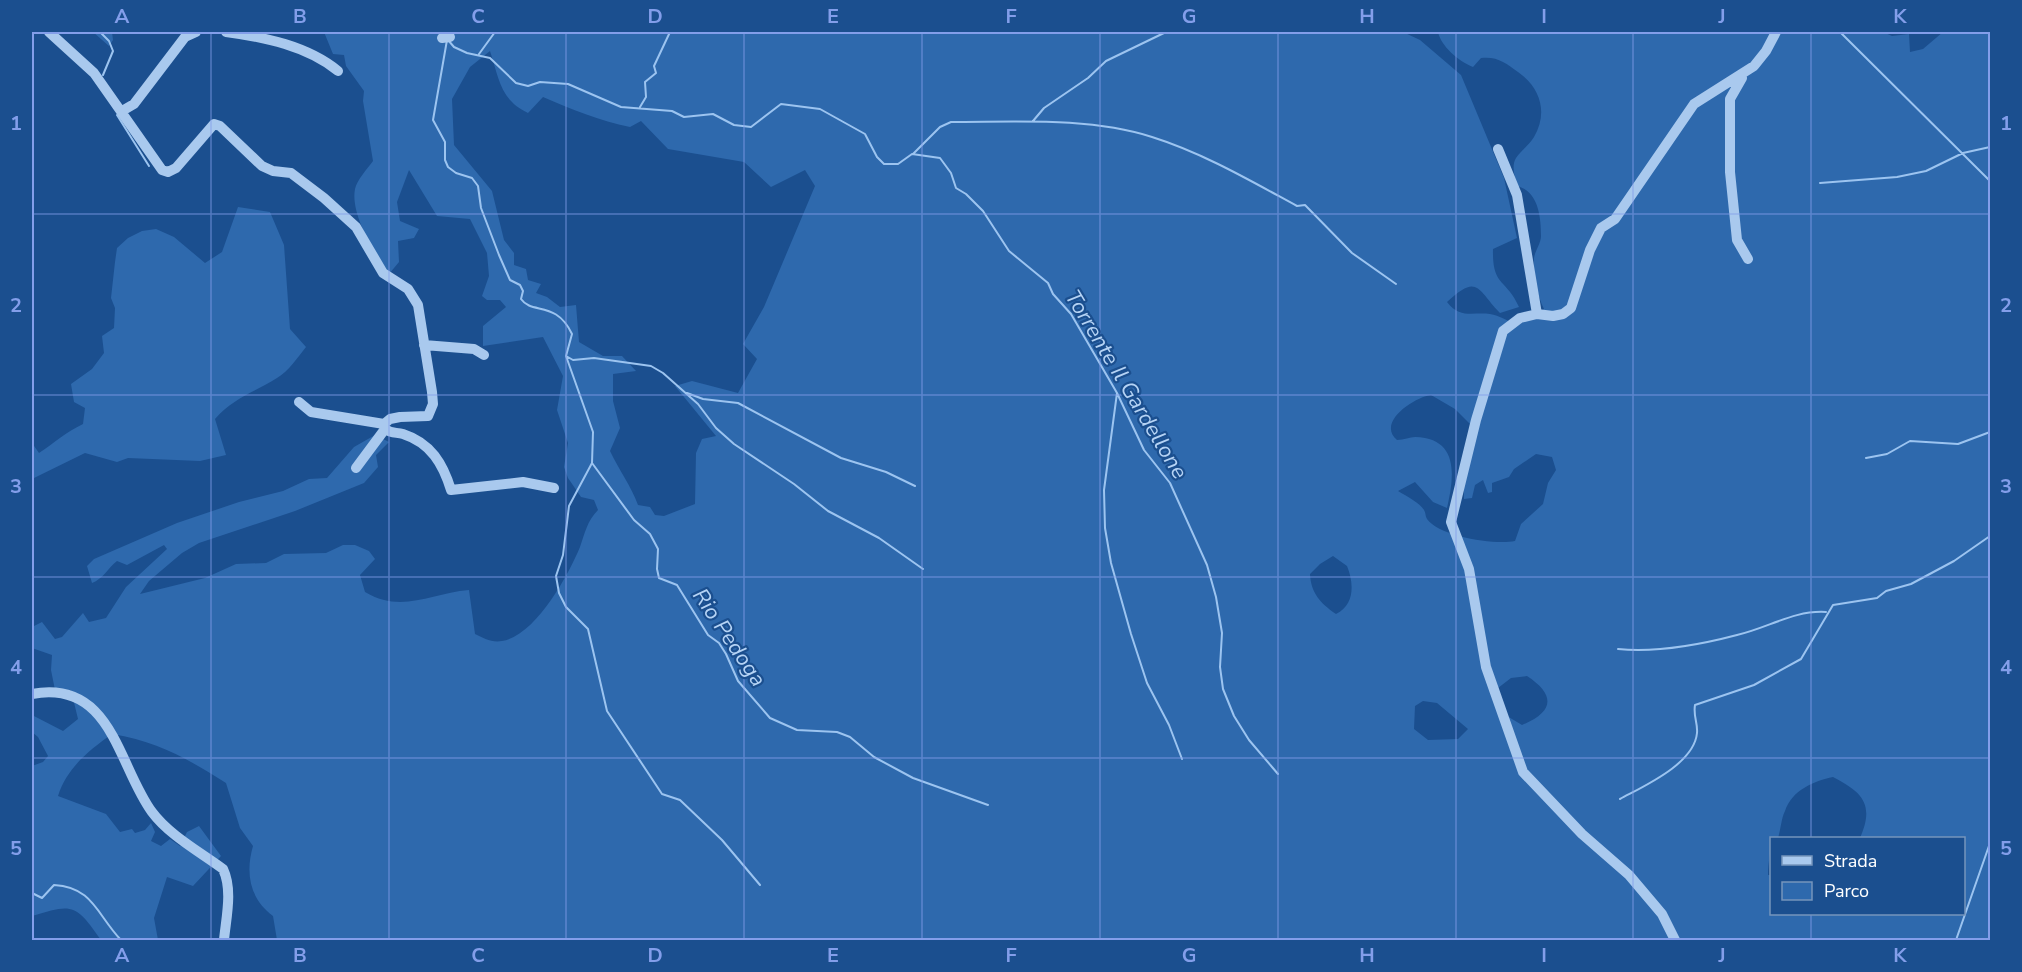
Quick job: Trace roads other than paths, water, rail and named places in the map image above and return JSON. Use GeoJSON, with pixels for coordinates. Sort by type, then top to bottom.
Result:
{"type":"FeatureCollection","features":[{"type":"Feature","properties":{"kind":"street"},"geometry":{"type":"LineString","coordinates":[[49,32],[94,74],[122,111],[156,165],[168,172],[176,168],[214,124],[228,132],[262,166],[273,171],[291,173],[356,227],[382,273],[408,289],[418,305],[433,404],[428,416],[390,419],[356,468]]}},
{"type":"Feature","properties":{"kind":"street"},"geometry":{"type":"LineString","coordinates":[[122,111],[134,104],[185,37],[196,32]]}},
{"type":"Feature","properties":{"kind":"street"},"geometry":{"type":"LineString","coordinates":[[226,32],[252,35],[302,51],[327,63],[338,72]]}},
{"type":"Feature","properties":{"kind":"street"},"geometry":{"type":"LineString","coordinates":[[1748,259],[1737,240],[1730,172],[1730,99],[1743,75],[1766,51],[1776,32]]}},
{"type":"Feature","properties":{"kind":"street"},"geometry":{"type":"LineString","coordinates":[[1675,940],[1662,914],[1629,875],[1582,834],[1523,772],[1486,667],[1469,568],[1451,522],[1476,420],[1503,331],[1520,318],[1537,314],[1553,316],[1563,314],[1571,308],[1590,250],[1601,228],[1615,219],[1694,104],[1743,75]]}},
{"type":"Feature","properties":{"kind":"street"},"geometry":{"type":"LineString","coordinates":[[1498,149],[1516,195],[1532,274],[1537,314]]}},
{"type":"Feature","properties":{"kind":"street"},"geometry":{"type":"LineString","coordinates":[[424,345],[474,349],[484,355]]}},
{"type":"Feature","properties":{"kind":"street"},"geometry":{"type":"LineString","coordinates":[[299,402],[311,412],[385,427],[393,434],[403,434],[440,459],[451,490],[523,482],[554,488]]}},
{"type":"Feature","properties":{"kind":"street"},"geometry":{"type":"LineString","coordinates":[[32,694],[62,695],[81,702],[99,716],[110,728],[152,812],[223,869],[228,879],[224,940]]}},
{"type":"Feature","properties":{"kind":"waterway"},"geometry":{"type":"LineString","coordinates":[[100,32],[109,41],[113,51],[103,75]]}},
{"type":"Feature","properties":{"kind":"waterway"},"geometry":{"type":"LineString","coordinates":[[479,54],[495,32]]}},
{"type":"Feature","properties":{"kind":"waterway"},"geometry":{"type":"LineString","coordinates":[[640,107],[646,97],[645,82],[656,73],[654,66],[670,32]]}},
{"type":"Feature","properties":{"kind":"waterway"},"geometry":{"type":"LineString","coordinates":[[1033,121],[1044,108],[1088,78],[1106,61],[1166,32]]}},
{"type":"Feature","properties":{"kind":"waterway"},"geometry":{"type":"LineString","coordinates":[[1840,32],[1990,181]]}},
{"type":"Feature","properties":{"kind":"waterway","name":"Rio Pedoga"},"geometry":{"type":"LineString","coordinates":[[447,40],[433,120],[445,142],[445,160],[448,167],[456,173],[472,178],[478,186],[481,208],[510,280],[520,285],[523,291],[521,299],[526,304],[559,316],[572,334],[566,356],[593,432],[592,463],[634,520],[650,534],[658,549],[659,578],[677,585],[708,635],[719,643],[726,654],[738,681],[770,718],[797,730],[837,732],[850,737],[874,757],[913,778],[988,805]]}},
{"type":"Feature","properties":{"kind":"waterway","name":"Torrente Il Gardellone"},"geometry":{"type":"LineString","coordinates":[[448,40],[454,47],[467,53],[490,58],[516,83],[528,86],[540,82],[568,84],[621,107],[672,111],[684,117],[713,114],[734,125],[751,127],[781,104],[820,109],[865,134],[877,157],[884,164],[898,164],[912,154],[940,158],[951,173],[956,188],[966,194],[983,211],[1009,251],[1048,283],[1053,294],[1071,314],[1117,393],[1144,450],[1170,483],[1207,565],[1216,597],[1222,633],[1220,667],[1223,689],[1234,716],[1249,740],[1278,774]]}},
{"type":"Feature","properties":{"kind":"waterway"},"geometry":{"type":"LineString","coordinates":[[117,115],[149,166]]}},
{"type":"Feature","properties":{"kind":"waterway"},"geometry":{"type":"LineString","coordinates":[[913,154],[940,127],[951,122],[1078,123],[1152,137],[1208,159],[1297,206],[1305,205],[1352,253],[1396,284]]}},
{"type":"Feature","properties":{"kind":"waterway"},"geometry":{"type":"LineString","coordinates":[[1820,183],[1897,177],[1926,171],[1963,153],[1990,147]]}},
{"type":"Feature","properties":{"kind":"waterway"},"geometry":{"type":"LineString","coordinates":[[566,356],[573,360],[594,358],[651,366],[663,373],[698,404],[716,428],[734,444],[794,484],[828,511],[879,538],[923,569]]}},
{"type":"Feature","properties":{"kind":"waterway"},"geometry":{"type":"LineString","coordinates":[[687,393],[703,399],[738,403],[841,458],[886,472],[915,486]]}},
{"type":"Feature","properties":{"kind":"waterway"},"geometry":{"type":"LineString","coordinates":[[1117,393],[1104,490],[1105,528],[1111,563],[1147,683],[1169,725],[1182,759]]}},
{"type":"Feature","properties":{"kind":"waterway"},"geometry":{"type":"LineString","coordinates":[[1866,458],[1887,454],[1910,441],[1958,444],[1990,432]]}},
{"type":"Feature","properties":{"kind":"waterway"},"geometry":{"type":"LineString","coordinates":[[592,463],[569,506],[563,555],[556,576],[559,593],[566,607],[588,629],[607,711],[662,794],[680,800],[722,840],[760,885]]}},
{"type":"Feature","properties":{"kind":"waterway"},"geometry":{"type":"LineString","coordinates":[[1620,799],[1654,781],[1687,755],[1694,744],[1697,733],[1695,705],[1754,685],[1801,659],[1833,605],[1877,598],[1886,591],[1911,584],[1954,561],[1990,536]]}},
{"type":"Feature","properties":{"kind":"waterway"},"geometry":{"type":"LineString","coordinates":[[1618,649],[1648,650],[1693,645],[1748,632],[1803,614],[1826,612]]}},
{"type":"Feature","properties":{"kind":"waterway"},"geometry":{"type":"LineString","coordinates":[[1965,914],[1990,843]]}},
{"type":"Feature","properties":{"kind":"waterway"},"geometry":{"type":"LineString","coordinates":[[32,893],[42,898],[54,885],[78,891],[93,904],[121,940]]}},
{"type":"Feature","properties":{"kind":"waterway"},"geometry":{"type":"LineString","coordinates":[[1956,940],[1965,915]]}}]}
